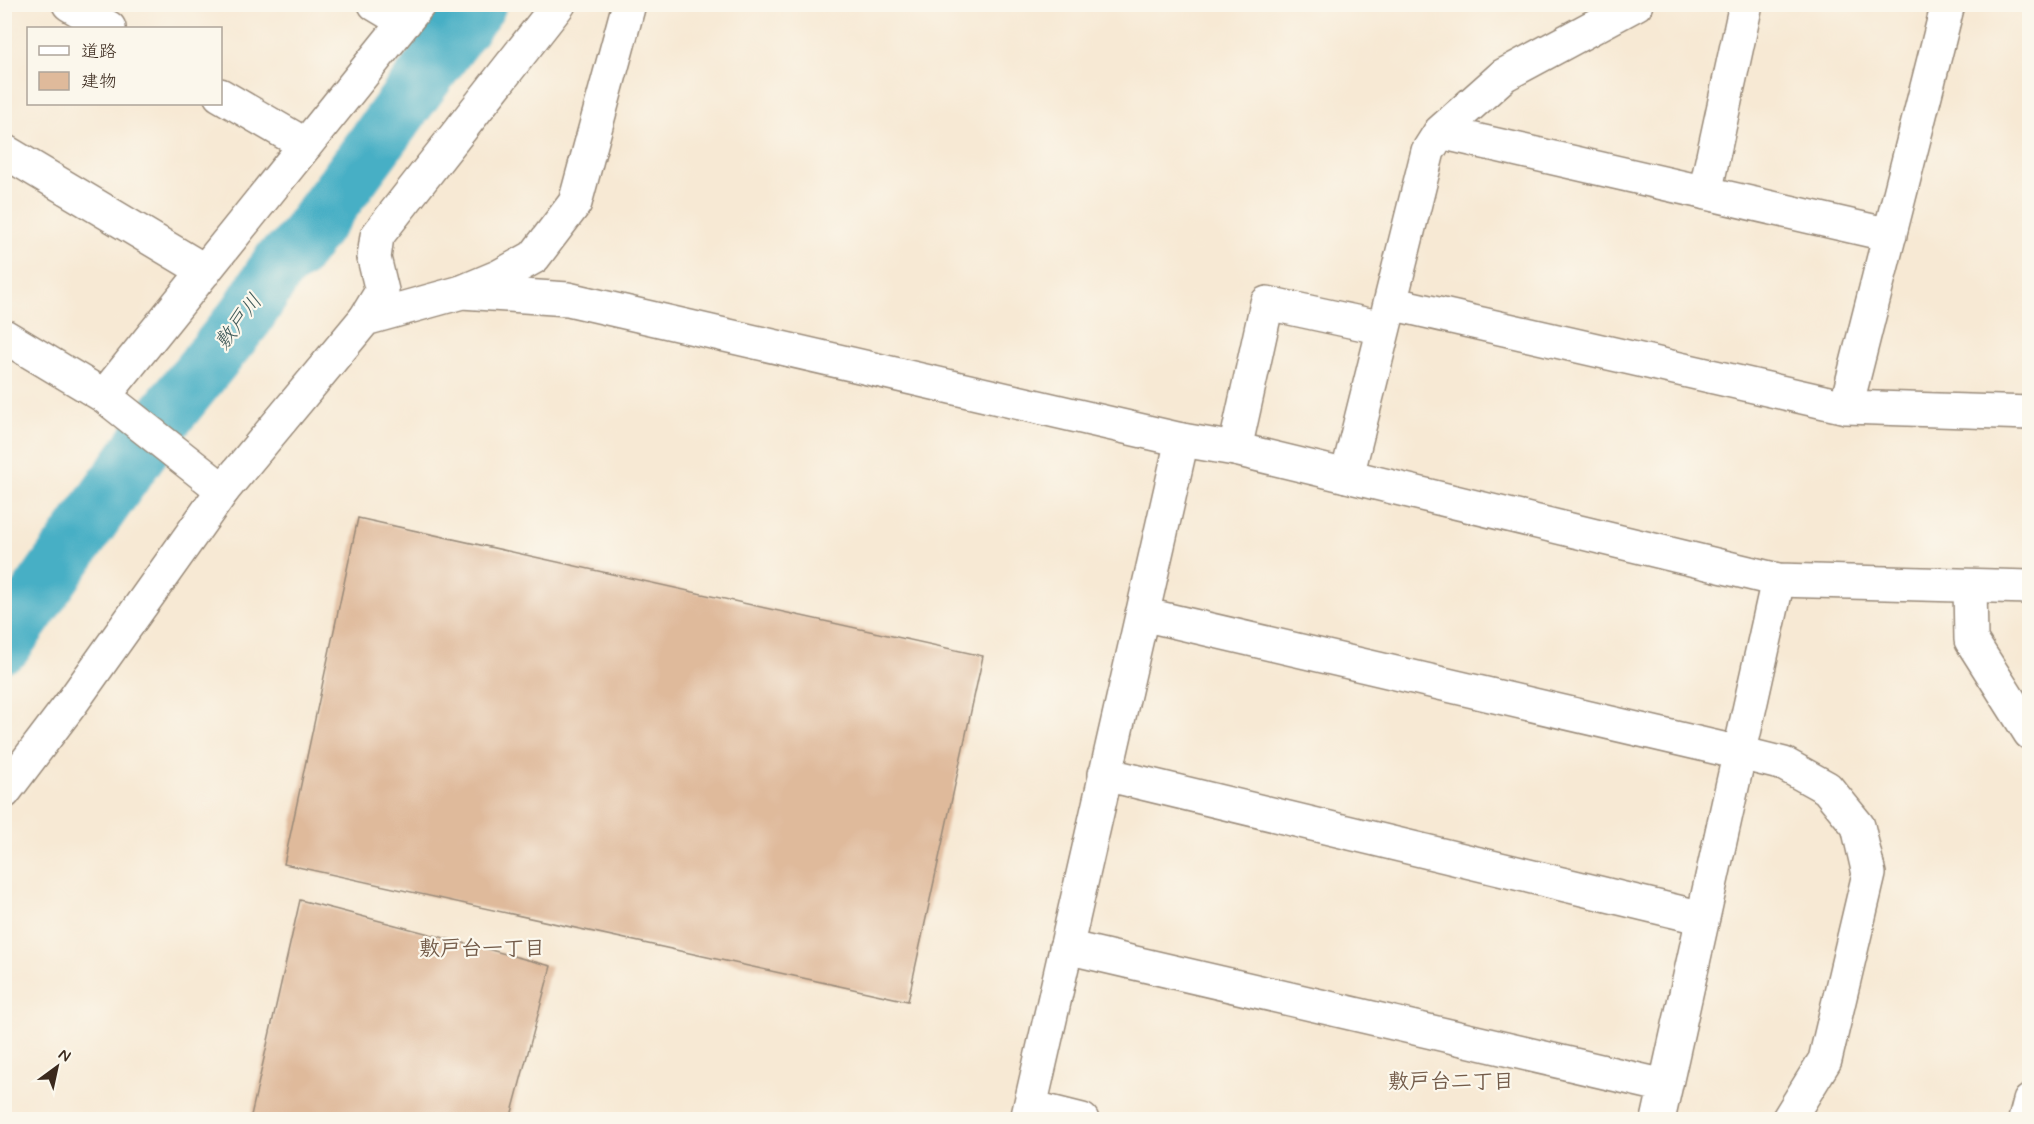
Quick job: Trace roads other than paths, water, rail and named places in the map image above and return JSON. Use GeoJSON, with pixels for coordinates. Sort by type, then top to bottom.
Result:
{"type":"FeatureCollection","features":[{"type":"Feature","properties":{"kind":"street"},"geometry":{"type":"LineString","coordinates":[[69,4],[107,27]]}},
{"type":"Feature","properties":{"kind":"street"},"geometry":{"type":"LineString","coordinates":[[104,396],[412,13],[375,4]]}},
{"type":"Feature","properties":{"kind":"street"},"geometry":{"type":"LineString","coordinates":[[4,792],[73,701],[212,482],[365,319],[382,291],[374,258],[377,236],[393,219],[559,4]]}},
{"type":"Feature","properties":{"kind":"street"},"geometry":{"type":"LineString","coordinates":[[365,319],[462,292],[534,257],[575,203],[629,4]]}},
{"type":"Feature","properties":{"kind":"street"},"geometry":{"type":"LineString","coordinates":[[1347,476],[1428,151],[1440,132],[1504,75],[1636,4]]}},
{"type":"Feature","properties":{"kind":"street"},"geometry":{"type":"LineString","coordinates":[[1705,193],[1746,4]]}},
{"type":"Feature","properties":{"kind":"street"},"geometry":{"type":"LineString","coordinates":[[1846,407],[1948,4]]}},
{"type":"Feature","properties":{"kind":"street"},"geometry":{"type":"LineString","coordinates":[[222,96],[306,145]]}},
{"type":"Feature","properties":{"kind":"street"},"geometry":{"type":"LineString","coordinates":[[1440,132],[1890,235]]}},
{"type":"Feature","properties":{"kind":"street"},"geometry":{"type":"LineString","coordinates":[[4,151],[205,271]]}},
{"type":"Feature","properties":{"kind":"street"},"geometry":{"type":"LineString","coordinates":[[462,292],[568,299],[1182,440],[1235,449],[1778,580],[2030,587]]}},
{"type":"Feature","properties":{"kind":"street"},"geometry":{"type":"LineString","coordinates":[[1235,449],[1267,303],[1387,315],[1846,407],[2028,406]]}},
{"type":"Feature","properties":{"kind":"street"},"geometry":{"type":"LineString","coordinates":[[4,336],[104,396],[212,482]]}},
{"type":"Feature","properties":{"kind":"street"},"geometry":{"type":"LineString","coordinates":[[1082,1119],[1028,1113],[1182,440]]}},
{"type":"Feature","properties":{"kind":"street"},"geometry":{"type":"LineString","coordinates":[[1658,1119],[1778,580]]}},
{"type":"Feature","properties":{"kind":"street"},"geometry":{"type":"LineString","coordinates":[[1970,586],[1971,640],[2030,733]]}},
{"type":"Feature","properties":{"kind":"street"},"geometry":{"type":"LineString","coordinates":[[1142,614],[1740,753],[1784,765],[1827,788],[1858,826],[1869,874],[1825,1060],[1788,1119]]}},
{"type":"Feature","properties":{"kind":"street"},"geometry":{"type":"LineString","coordinates":[[1105,774],[1703,918]]}},
{"type":"Feature","properties":{"kind":"street"},"geometry":{"type":"LineString","coordinates":[[1066,947],[1665,1086]]}},
{"type":"Feature","properties":{"kind":"street"},"geometry":{"type":"LineString","coordinates":[[2025,1119],[2030,1101]]}},
{"type":"Feature","properties":{"kind":"waterway","name":"敷戸川"},"geometry":{"type":"LineString","coordinates":[[4,644],[155,429],[247,315],[280,263],[294,254],[478,4]]}},
{"type":"Feature","properties":{"kind":"district","name":"敷戸台一丁目"},"geometry":{"type":"Point","coordinates":[482,949]}},
{"type":"Feature","properties":{"kind":"district","name":"敷戸台二丁目"},"geometry":{"type":"Point","coordinates":[1451,1082]}}]}
